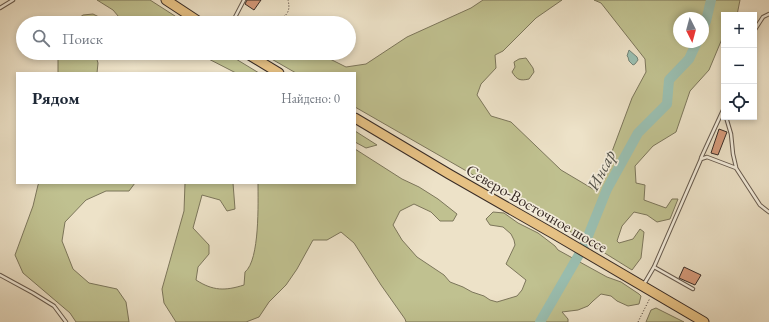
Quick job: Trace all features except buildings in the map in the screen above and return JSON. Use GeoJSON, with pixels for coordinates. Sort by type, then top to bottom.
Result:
{"type":"FeatureCollection","features":[{"type":"Feature","properties":{"kind":"main road"},"geometry":{"type":"LineString","coordinates":[[166,0],[190,16]]}},
{"type":"Feature","properties":{"kind":"main road"},"geometry":{"type":"LineString","coordinates":[[258,60],[277,72]]}},
{"type":"Feature","properties":{"kind":"main road","name":"Северо-Восточное шоссе"},"geometry":{"type":"LineString","coordinates":[[356,119],[704,322]]}},
{"type":"Feature","properties":{"kind":"lane"},"geometry":{"type":"LineString","coordinates":[[0,8],[13,0]]}},
{"type":"Feature","properties":{"kind":"lane"},"geometry":{"type":"LineString","coordinates":[[236,16],[244,0]]}},
{"type":"Feature","properties":{"kind":"lane"},"geometry":{"type":"LineString","coordinates":[[757,26],[763,17],[769,14]]}},
{"type":"Feature","properties":{"kind":"lane"},"geometry":{"type":"LineString","coordinates":[[642,286],[654,267],[721,115]]}},
{"type":"Feature","properties":{"kind":"lane"},"geometry":{"type":"LineString","coordinates":[[727,120],[731,134],[736,168],[760,205],[769,212]]}},
{"type":"Feature","properties":{"kind":"lane"},"geometry":{"type":"LineString","coordinates":[[701,159],[707,157],[736,168]]}},
{"type":"Feature","properties":{"kind":"lane"},"geometry":{"type":"LineString","coordinates":[[654,267],[693,289]]}},
{"type":"Feature","properties":{"kind":"lane"},"geometry":{"type":"LineString","coordinates":[[0,275],[54,306],[66,322]]}},
{"type":"Feature","properties":{"kind":"path"},"geometry":{"type":"LineString","coordinates":[[286,16],[290,5],[288,0]]}},
{"type":"Feature","properties":{"kind":"path"},"geometry":{"type":"LineString","coordinates":[[638,322],[652,292]]}},
{"type":"Feature","properties":{"kind":"green space"},"geometry":{"type":"Polygon","coordinates":[[[97,0],[150,0],[175,16],[118,16],[113,10],[97,0]]]}},
{"type":"Feature","properties":{"kind":"green space"},"geometry":{"type":"Polygon","coordinates":[[[483,0],[562,0],[536,18],[503,51],[495,55],[496,68],[481,84],[477,95],[491,116],[511,122],[561,170],[593,189],[601,181],[632,98],[646,72],[645,59],[601,3],[594,0],[740,0],[738,12],[721,12],[721,41],[709,70],[690,91],[676,132],[653,146],[635,166],[636,183],[645,185],[644,200],[666,208],[672,199],[678,199],[670,219],[657,222],[647,215],[634,212],[622,226],[617,241],[619,243],[633,239],[640,229],[644,232],[641,258],[632,270],[550,219],[356,108],[356,72],[294,72],[273,60],[332,60],[346,67],[366,64],[407,37],[471,8],[483,0]]]}},
{"type":"Feature","properties":{"kind":"green space"},"geometry":{"type":"Polygon","coordinates":[[[93,14],[97,16],[82,16],[93,14]]]}},
{"type":"Feature","properties":{"kind":"green space"},"geometry":{"type":"Polygon","coordinates":[[[526,58],[534,72],[529,79],[523,80],[516,77],[512,72],[515,67],[514,62],[519,59],[526,58]]]}},
{"type":"Feature","properties":{"kind":"green space"},"geometry":{"type":"Polygon","coordinates":[[[58,60],[97,60],[98,63],[97,72],[58,72],[58,60]]]}},
{"type":"Feature","properties":{"kind":"green space"},"geometry":{"type":"Polygon","coordinates":[[[211,60],[238,60],[257,72],[234,72],[211,60]]]}},
{"type":"Feature","properties":{"kind":"green space"},"geometry":{"type":"Polygon","coordinates":[[[356,132],[377,145],[366,148],[356,143],[356,132]]]}},
{"type":"Feature","properties":{"kind":"green space"},"geometry":{"type":"Polygon","coordinates":[[[356,150],[402,179],[419,187],[438,199],[457,214],[453,221],[440,221],[431,212],[414,204],[400,211],[393,225],[402,240],[417,257],[444,275],[450,282],[497,302],[517,296],[522,290],[526,280],[506,264],[515,245],[514,240],[511,234],[503,227],[490,225],[486,219],[493,212],[504,213],[518,223],[538,233],[558,250],[607,277],[621,282],[641,296],[639,304],[628,306],[617,301],[611,296],[601,294],[588,306],[578,310],[562,312],[568,319],[568,322],[406,322],[354,243],[341,232],[327,240],[313,240],[297,269],[286,285],[269,302],[259,317],[246,322],[176,322],[164,303],[162,289],[184,211],[185,184],[233,184],[235,209],[227,211],[220,200],[202,195],[193,228],[209,245],[209,254],[198,267],[196,280],[202,284],[219,289],[244,285],[245,272],[250,266],[256,244],[258,184],[356,184],[356,150]]]}},
{"type":"Feature","properties":{"kind":"green space"},"geometry":{"type":"Polygon","coordinates":[[[134,184],[129,191],[106,191],[86,200],[65,222],[62,241],[73,269],[89,283],[117,289],[126,302],[129,322],[76,322],[70,313],[23,273],[15,255],[33,206],[38,185],[134,184]]]}},
{"type":"Feature","properties":{"kind":"green space"},"geometry":{"type":"Polygon","coordinates":[[[656,308],[684,322],[646,322],[651,310],[656,308]]]}},
{"type":"Feature","properties":{"kind":"shaded area"},"geometry":{"type":"Polygon","coordinates":[[[629,50],[637,57],[638,60],[633,65],[627,56],[629,50]]]}},
{"type":"Feature","properties":{"kind":"waterway","name":"Инсар"},"geometry":{"type":"LineString","coordinates":[[708,12],[711,0]]}},
{"type":"Feature","properties":{"kind":"waterway","name":"Инсар"},"geometry":{"type":"LineString","coordinates":[[540,322],[584,246],[607,189],[638,133],[667,104],[669,80],[689,59],[694,48]]}}]}
